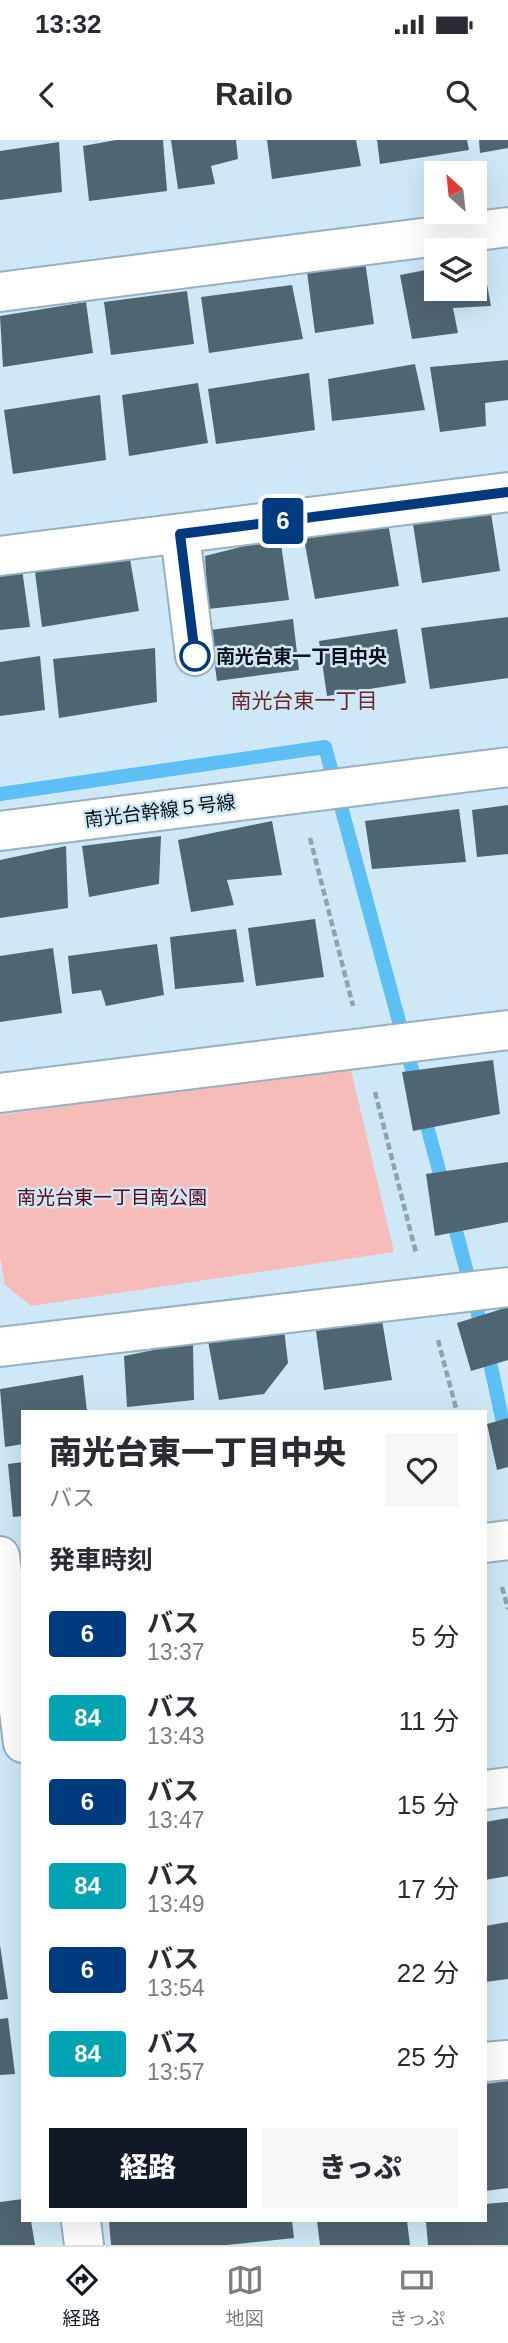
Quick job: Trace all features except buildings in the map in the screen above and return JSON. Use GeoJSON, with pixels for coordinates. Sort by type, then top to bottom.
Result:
{"type":"FeatureCollection","features":[{"type":"Feature","properties":{"kind":"street"},"geometry":{"type":"LineString","coordinates":[[0,292],[508,226]]}},
{"type":"Feature","properties":{"kind":"street"},"geometry":{"type":"LineString","coordinates":[[0,556],[508,492]]}},
{"type":"Feature","properties":{"kind":"street"},"geometry":{"type":"LineString","coordinates":[[180,534],[195,656]]}},
{"type":"Feature","properties":{"kind":"street","name":"南光台幹線５号線"},"geometry":{"type":"LineString","coordinates":[[0,831],[508,767]]}},
{"type":"Feature","properties":{"kind":"street"},"geometry":{"type":"LineString","coordinates":[[0,1093],[508,1030]]}},
{"type":"Feature","properties":{"kind":"street"},"geometry":{"type":"LineString","coordinates":[[0,1347],[467,1292]]}},
{"type":"Feature","properties":{"kind":"street"},"geometry":{"type":"LineString","coordinates":[[0,1556],[14,1595],[21,1711]]}},
{"type":"Feature","properties":{"kind":"street"},"geometry":{"type":"LineString","coordinates":[[487,1790],[508,1787]]}},
{"type":"Feature","properties":{"kind":"street"},"geometry":{"type":"LineString","coordinates":[[487,2063],[508,2060]]}},
{"type":"Feature","properties":{"kind":"street"},"geometry":{"type":"LineString","coordinates":[[81,2222],[84,2245]]}},
{"type":"Feature","properties":{"kind":"path"},"geometry":{"type":"LineString","coordinates":[[309,792],[467,1292],[457,1410]]}},
{"type":"Feature","properties":{"kind":"green space","name":"南光台東一丁目南公園"},"geometry":{"type":"Polygon","coordinates":[[[350,1066],[394,1252],[31,1306],[5,1285],[0,1257],[0,1115],[350,1066]]]}},
{"type":"Feature","properties":{"kind":"waterway"},"geometry":{"type":"LineString","coordinates":[[0,794],[325,747],[417,1088]]}},
{"type":"Feature","properties":{"kind":"waterway"},"geometry":{"type":"LineString","coordinates":[[423,1111],[444,1189]]}},
{"type":"Feature","properties":{"kind":"waterway"},"geometry":{"type":"LineString","coordinates":[[452,1216],[486,1344],[508,1446]]}},
{"type":"Feature","properties":{"kind":"bus line","name":"6"},"geometry":{"type":"LineString","coordinates":[[195,656],[180,534],[508,492]]}},
{"type":"Feature","properties":{"kind":"place","name":"南光台東一丁目中央"},"geometry":{"type":"Point","coordinates":[195,656]}},
{"type":"Feature","properties":{"kind":"district","name":"南光台東一丁目"},"geometry":{"type":"Point","coordinates":[304,700]}}]}
